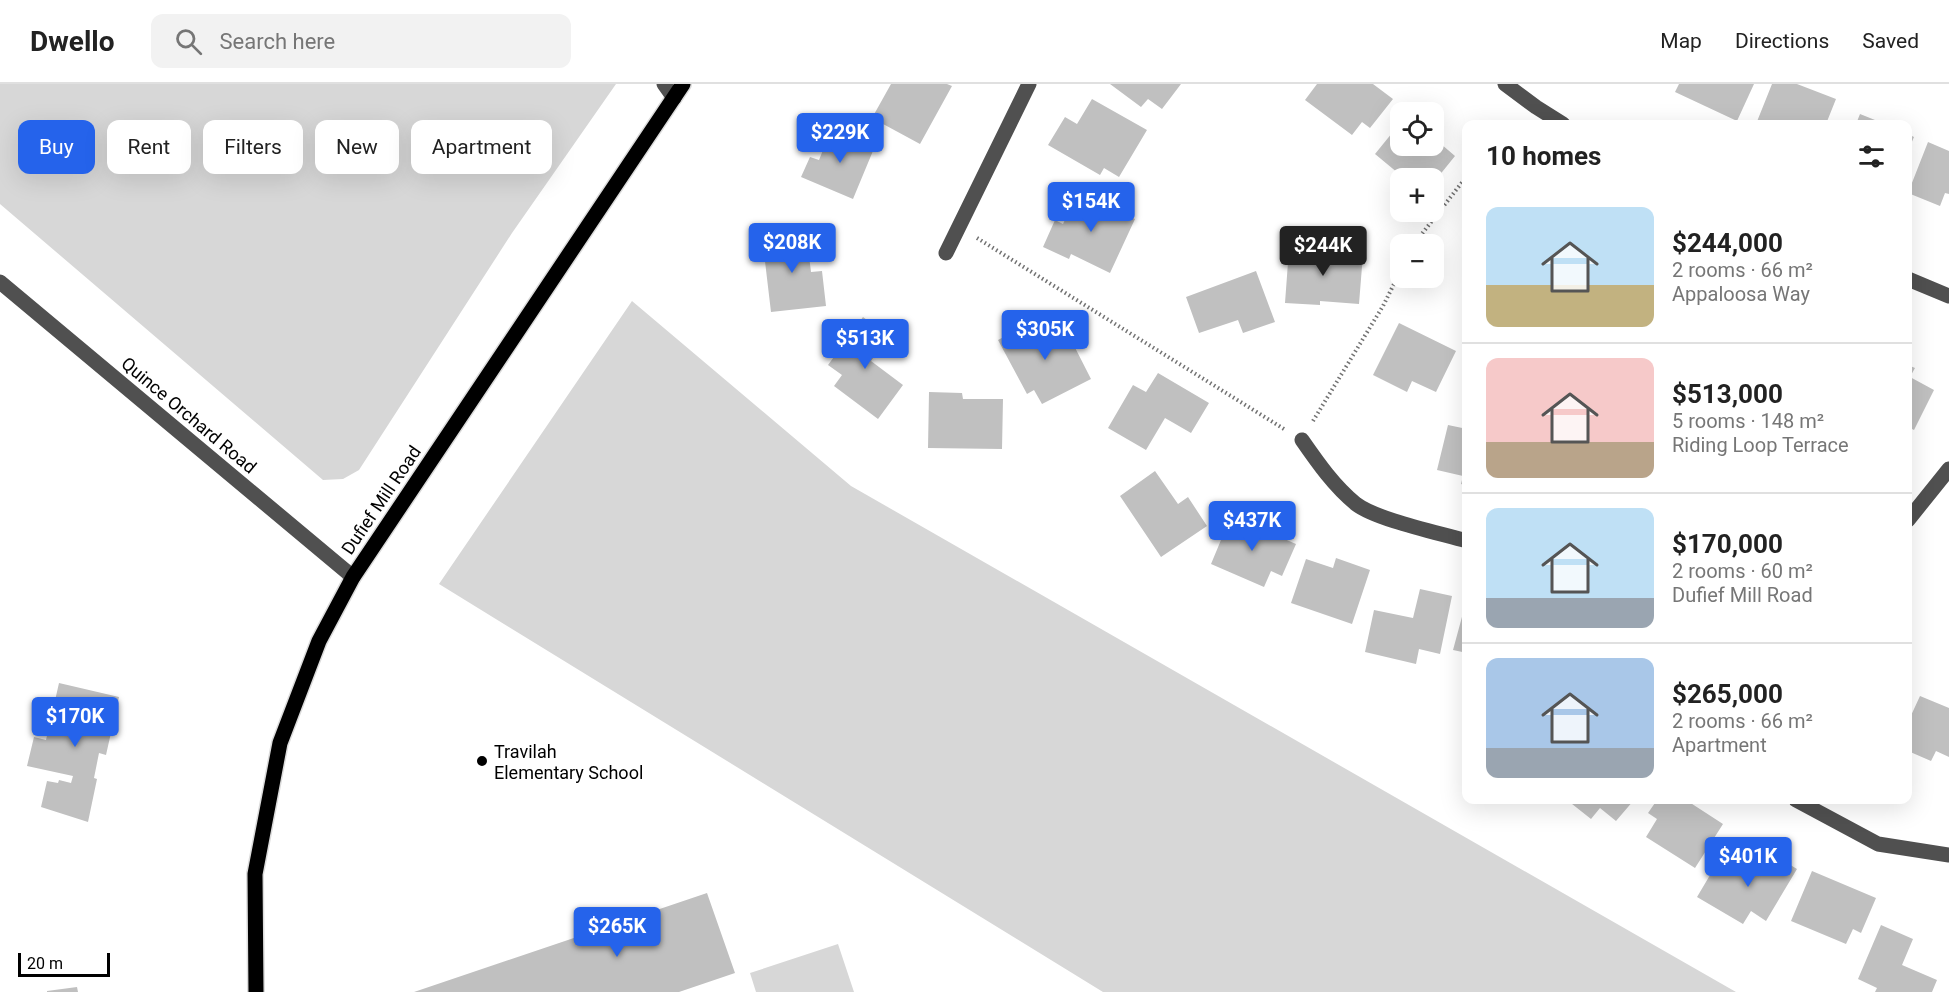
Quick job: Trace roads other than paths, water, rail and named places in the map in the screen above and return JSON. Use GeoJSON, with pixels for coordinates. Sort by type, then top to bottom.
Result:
{"type":"FeatureCollection","features":[{"type":"Feature","properties":{"kind":"main road","name":"Dufief Mill Road"},"geometry":{"type":"LineString","coordinates":[[256,992],[255,874],[280,743],[319,641],[353,578],[683,84]]}},
{"type":"Feature","properties":{"kind":"street"},"geometry":{"type":"LineString","coordinates":[[664,84],[674,98]]}},
{"type":"Feature","properties":{"kind":"street"},"geometry":{"type":"LineString","coordinates":[[946,253],[1029,84]]}},
{"type":"Feature","properties":{"kind":"street"},"geometry":{"type":"LineString","coordinates":[[1505,84],[1536,108],[1556,120]]}},
{"type":"Feature","properties":{"kind":"street"},"geometry":{"type":"LineString","coordinates":[[1912,281],[1949,296]]}},
{"type":"Feature","properties":{"kind":"street","name":"Quince Orchard Road"},"geometry":{"type":"LineString","coordinates":[[0,282],[353,578]]}},
{"type":"Feature","properties":{"kind":"street"},"geometry":{"type":"LineString","coordinates":[[1302,440],[1331,481],[1358,505],[1383,516],[1462,540]]}},
{"type":"Feature","properties":{"kind":"street"},"geometry":{"type":"LineString","coordinates":[[1912,515],[1949,468]]}},
{"type":"Feature","properties":{"kind":"street"},"geometry":{"type":"LineString","coordinates":[[1803,804],[1878,844],[1949,855]]}},
{"type":"Feature","properties":{"kind":"place","name":"Travilah Elementary School"},"geometry":{"type":"Point","coordinates":[482,761]}}]}
